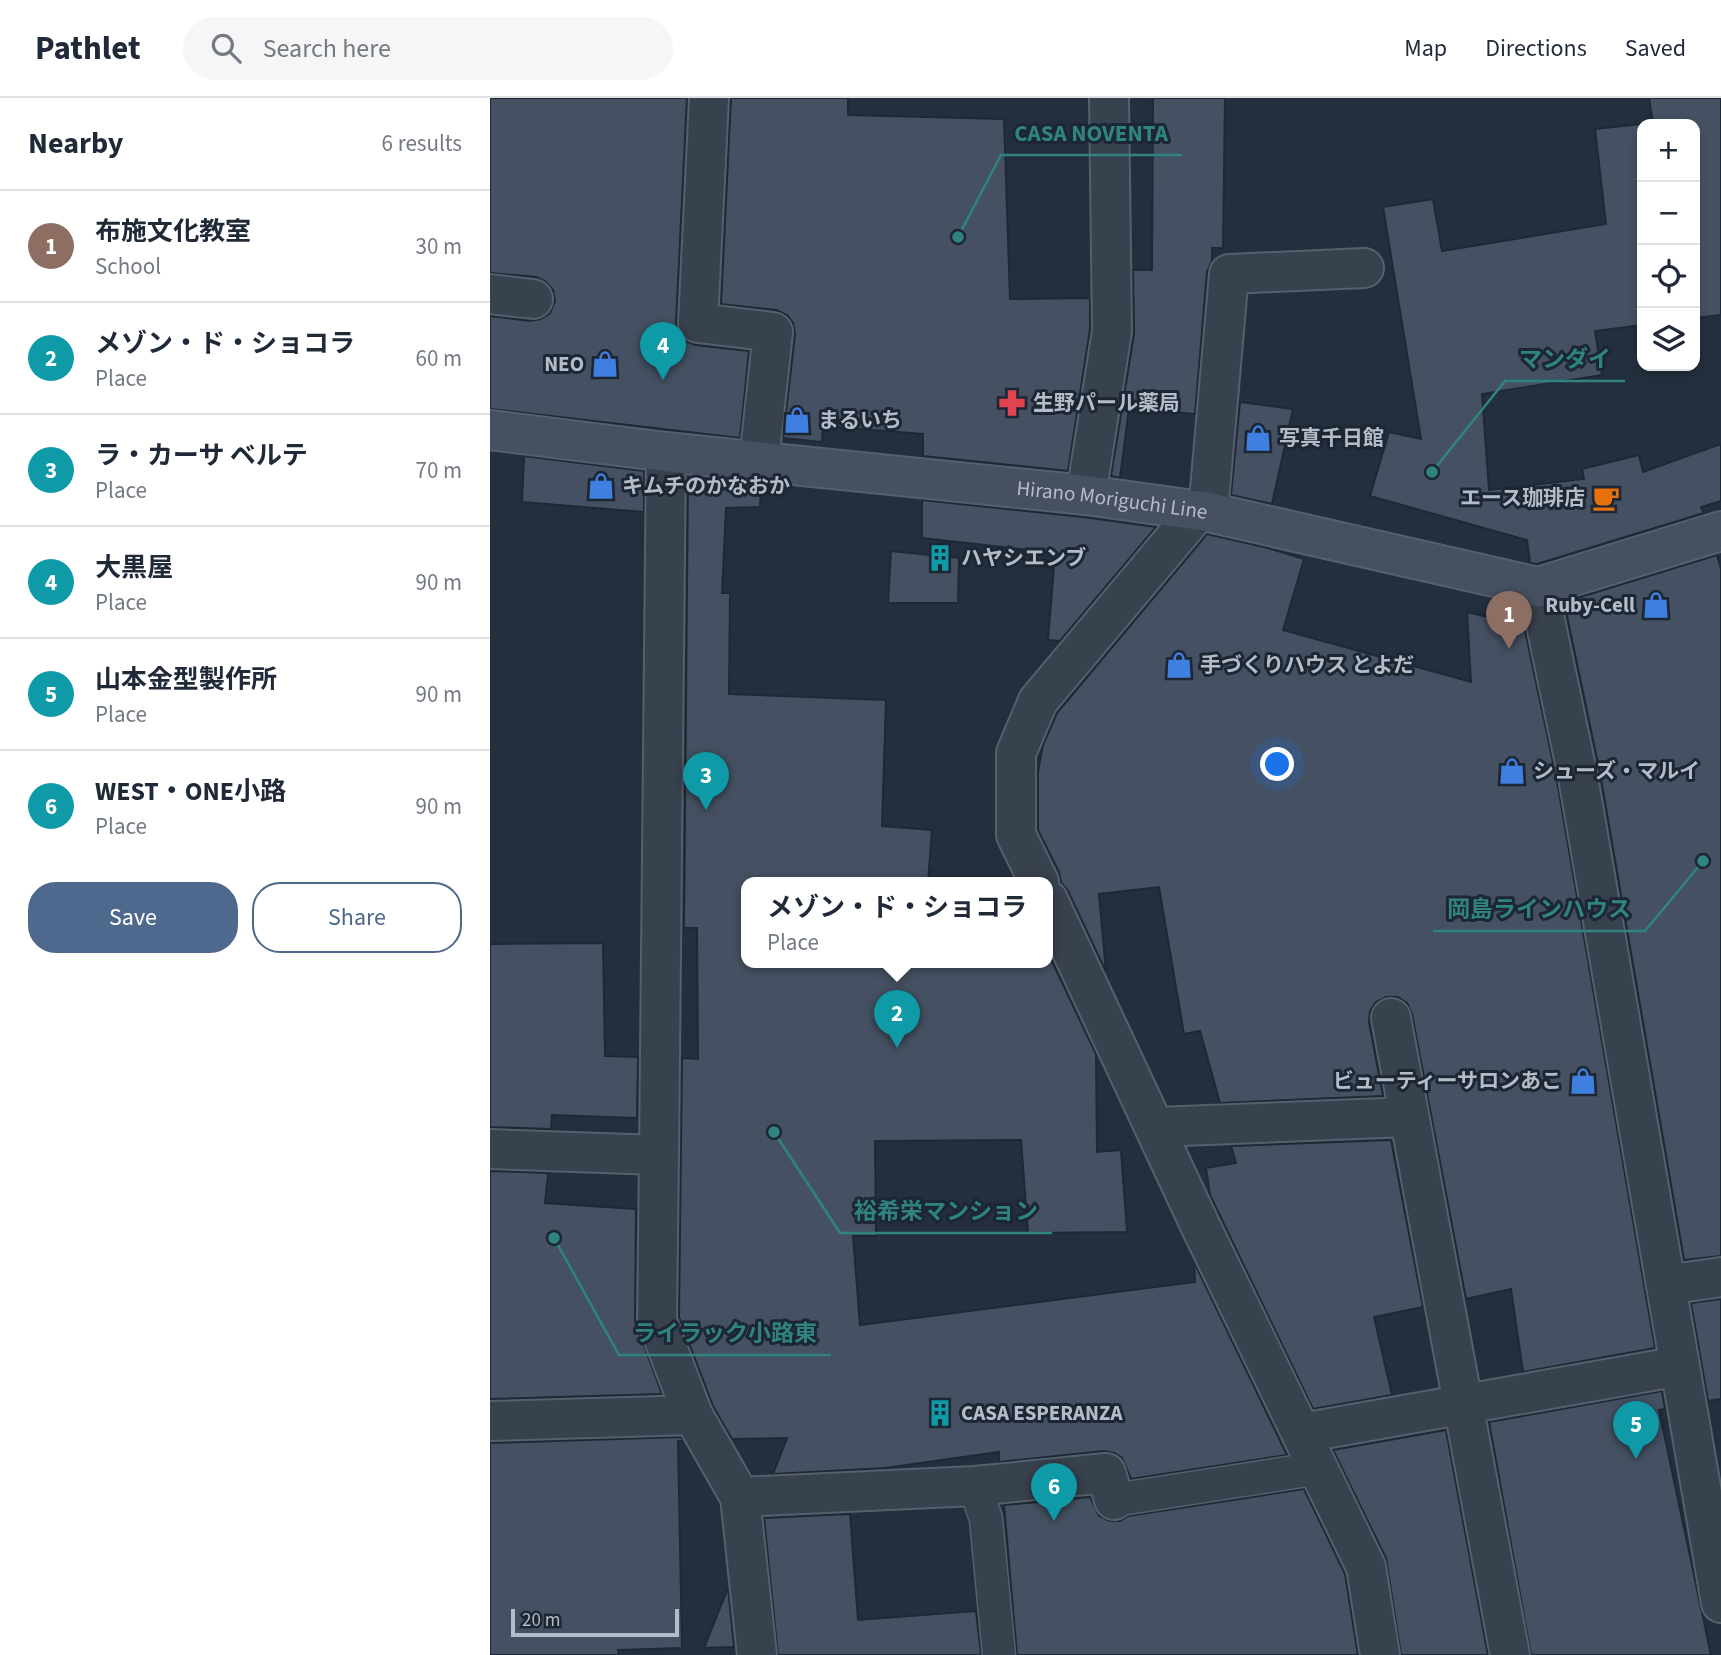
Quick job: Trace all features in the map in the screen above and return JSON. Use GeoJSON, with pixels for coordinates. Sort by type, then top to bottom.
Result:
{"type":"FeatureCollection","features":[{"type":"Feature","properties":{"kind":"main road","name":"Hirano Moriguchi Line"},"geometry":{"type":"LineString","coordinates":[[490,430],[666,452],[1086,495],[1203,512],[1538,587],[1721,531]]}},
{"type":"Feature","properties":{"kind":"street"},"geometry":{"type":"LineString","coordinates":[[709,98],[698,323],[774,332],[759,461]]}},
{"type":"Feature","properties":{"kind":"street"},"geometry":{"type":"LineString","coordinates":[[1086,495],[1112,331],[1109,98]]}},
{"type":"Feature","properties":{"kind":"street"},"geometry":{"type":"LineString","coordinates":[[1037,877],[1016,835],[1016,753],[1038,701],[1203,512],[1228,274],[1364,268]]}},
{"type":"Feature","properties":{"kind":"street"},"geometry":{"type":"LineString","coordinates":[[490,294],[533,299]]}},
{"type":"Feature","properties":{"kind":"street"},"geometry":{"type":"LineString","coordinates":[[666,452],[657,1321],[693,1415],[740,1497],[757,1655]]}},
{"type":"Feature","properties":{"kind":"street"},"geometry":{"type":"LineString","coordinates":[[1538,587],[1578,777],[1721,1603]]}},
{"type":"Feature","properties":{"kind":"street"},"geometry":{"type":"LineString","coordinates":[[1053,911],[1200,1225],[1366,1567],[1380,1655]]}},
{"type":"Feature","properties":{"kind":"street"},"geometry":{"type":"LineString","coordinates":[[1391,1018],[1510,1655]]}},
{"type":"Feature","properties":{"kind":"street"},"geometry":{"type":"LineString","coordinates":[[1156,1127],[1409,1117]]}},
{"type":"Feature","properties":{"kind":"street"},"geometry":{"type":"LineString","coordinates":[[490,1149],[659,1155]]}},
{"type":"Feature","properties":{"kind":"street"},"geometry":{"type":"LineString","coordinates":[[1666,1285],[1721,1277]]}},
{"type":"Feature","properties":{"kind":"street"},"geometry":{"type":"LineString","coordinates":[[1302,1433],[1680,1366]]}},
{"type":"Feature","properties":{"kind":"street"},"geometry":{"type":"LineString","coordinates":[[490,1421],[693,1415]]}},
{"type":"Feature","properties":{"kind":"street"},"geometry":{"type":"LineString","coordinates":[[740,1497],[975,1486],[1106,1473],[1114,1500]]}},
{"type":"Feature","properties":{"kind":"lane"},"geometry":{"type":"LineString","coordinates":[[1114,1500],[1320,1468]]}},
{"type":"Feature","properties":{"kind":"lane"},"geometry":{"type":"LineString","coordinates":[[975,1486],[986,1518],[999,1655]]}},
{"type":"Feature","properties":{"kind":"building"},"geometry":{"type":"Polygon","coordinates":[[[490,98],[687,98],[676,323],[679,333],[686,341],[695,345],[749,351],[740,438],[490,409],[490,316],[530,321],[541,319],[550,313],[555,301],[553,290],[545,281],[536,277],[490,273],[490,98]]]}},
{"type":"Feature","properties":{"kind":"building"},"geometry":{"type":"Polygon","coordinates":[[[731,98],[848,98],[848,115],[1004,119],[1010,299],[1090,298],[1090,329],[1068,471],[923,456],[923,434],[823,426],[822,442],[783,438],[795,334],[793,323],[787,315],[776,310],[721,304],[731,98]]]}},
{"type":"Feature","properties":{"kind":"building"},"geometry":{"type":"Polygon","coordinates":[[[1153,98],[1225,98],[1223,248],[1212,248],[1212,261],[1207,272],[1195,414],[1129,408],[1120,478],[1111,476],[1134,334],[1133,270],[1152,270],[1153,98]]]}},
{"type":"Feature","properties":{"kind":"building"},"geometry":{"type":"Polygon","coordinates":[[[1649,98],[1721,98],[1721,315],[1700,317],[1700,119],[1652,119],[1649,98]]]}},
{"type":"Feature","properties":{"kind":"building"},"geometry":{"type":"Polygon","coordinates":[[[1637,125],[1637,326],[1595,331],[1602,375],[1482,394],[1489,490],[1584,479],[1582,469],[1639,455],[1643,472],[1721,444],[1721,501],[1701,507],[1704,513],[1537,564],[1530,563],[1527,540],[1370,496],[1389,432],[1421,439],[1383,207],[1433,199],[1442,251],[1606,224],[1595,129],[1637,125]]]}},
{"type":"Feature","properties":{"kind":"building","name":"写真千日館"},"geometry":{"type":"Polygon","coordinates":[[[1240,402],[1293,409],[1272,504],[1231,495],[1240,402]]]}},
{"type":"Feature","properties":{"kind":"building"},"geometry":{"type":"Polygon","coordinates":[[[524,456],[644,471],[644,512],[522,502],[524,456]]]}},
{"type":"Feature","properties":{"kind":"building"},"geometry":{"type":"Polygon","coordinates":[[[688,476],[761,484],[760,507],[726,508],[722,593],[730,593],[729,694],[886,700],[882,826],[932,830],[928,877],[741,877],[741,968],[1053,968],[1053,964],[1096,1054],[1097,1152],[1121,1150],[1127,1232],[1028,1233],[1021,1140],[875,1141],[876,1236],[853,1236],[860,1325],[1195,1282],[1194,1262],[1287,1455],[1131,1479],[1122,1458],[1104,1451],[999,1462],[999,1452],[885,1468],[773,1474],[787,1438],[732,1439],[713,1406],[679,1317],[682,1058],[698,1059],[697,928],[684,928],[688,476]]]}},
{"type":"Feature","properties":{"kind":"building"},"geometry":{"type":"Polygon","coordinates":[[[922,500],[1156,527],[1060,641],[1048,640],[1055,553],[922,538],[922,500]]]}},
{"type":"Feature","properties":{"kind":"building"},"geometry":{"type":"Polygon","coordinates":[[[1207,534],[1304,559],[1283,630],[1471,682],[1467,612],[1524,626],[1557,781],[1655,1348],[1523,1372],[1511,1289],[1466,1299],[1412,1014],[1407,1003],[1398,997],[1386,997],[1376,1002],[1370,1011],[1369,1022],[1383,1096],[1220,1103],[1200,1031],[1184,1034],[1159,887],[1099,894],[1106,972],[1038,830],[1038,772],[1043,745],[1057,713],[1207,534]]]}},
{"type":"Feature","properties":{"kind":"building"},"geometry":{"type":"Polygon","coordinates":[[[891,551],[959,558],[958,603],[888,603],[891,551]]]}},
{"type":"Feature","properties":{"kind":"building"},"geometry":{"type":"Polygon","coordinates":[[[1717,555],[1721,569],[1721,1256],[1684,1260],[1600,773],[1564,602],[1717,555]]]}},
{"type":"Feature","properties":{"kind":"building"},"geometry":{"type":"Polygon","coordinates":[[[603,943],[605,1056],[638,1057],[637,1118],[552,1115],[551,1129],[490,1127],[490,944],[603,943]]]}},
{"type":"Feature","properties":{"kind":"building"},"geometry":{"type":"Polygon","coordinates":[[[1391,1140],[1423,1307],[1374,1317],[1392,1395],[1313,1409],[1210,1195],[1206,1168],[1236,1163],[1231,1146],[1391,1140]]]}},
{"type":"Feature","properties":{"kind":"building"},"geometry":{"type":"Polygon","coordinates":[[[490,1171],[548,1173],[545,1203],[636,1209],[635,1321],[662,1394],[490,1399],[490,1171]]]}},
{"type":"Feature","properties":{"kind":"building"},"geometry":{"type":"Polygon","coordinates":[[[1721,1299],[1721,1399],[1708,1401],[1691,1303],[1721,1299]]]}},
{"type":"Feature","properties":{"kind":"building"},"geometry":{"type":"Polygon","coordinates":[[[1662,1391],[1665,1409],[1659,1410],[1711,1655],[1531,1655],[1489,1422],[1662,1391]]]}},
{"type":"Feature","properties":{"kind":"building"},"geometry":{"type":"Polygon","coordinates":[[[1446,1430],[1488,1655],[1401,1655],[1386,1558],[1333,1450],[1446,1430]]]}},
{"type":"Feature","properties":{"kind":"building"},"geometry":{"type":"Polygon","coordinates":[[[681,1437],[683,1441],[678,1441],[682,1648],[618,1650],[619,1655],[490,1655],[490,1443],[681,1437]]]}},
{"type":"Feature","properties":{"kind":"building"},"geometry":{"type":"Polygon","coordinates":[[[1304,1489],[1345,1574],[1358,1655],[1017,1655],[1004,1505],[1090,1497],[1099,1516],[1110,1521],[1120,1521],[1128,1516],[1304,1489]]]}},
{"type":"Feature","properties":{"kind":"building"},"geometry":{"type":"Polygon","coordinates":[[[850,1514],[858,1620],[976,1611],[981,1655],[778,1655],[764,1518],[850,1514]]]}},
{"type":"Feature","properties":{"kind":"building"},"geometry":{"type":"Polygon","coordinates":[[[728,1588],[734,1647],[704,1648],[728,1588]]]}},
{"type":"Feature","properties":{"kind":"place","name":"CASA NOVENTA"},"geometry":{"type":"Point","coordinates":[958,237]}},
{"type":"Feature","properties":{"kind":"place","name":"NEO"},"geometry":{"type":"Point","coordinates":[605,364]}},
{"type":"Feature","properties":{"kind":"place","name":"大黒屋"},"geometry":{"type":"Point","coordinates":[663,380]}},
{"type":"Feature","properties":{"kind":"place","name":"生野パール薬局"},"geometry":{"type":"Point","coordinates":[1012,403]}},
{"type":"Feature","properties":{"kind":"place","name":"まるいち"},"geometry":{"type":"Point","coordinates":[797,420]}},
{"type":"Feature","properties":{"kind":"place","name":"写真千日館"},"geometry":{"type":"Point","coordinates":[1258,438]}},
{"type":"Feature","properties":{"kind":"place","name":"マンダイ"},"geometry":{"type":"Point","coordinates":[1432,472]}},
{"type":"Feature","properties":{"kind":"place","name":"キムチのかなおか"},"geometry":{"type":"Point","coordinates":[601,486]}},
{"type":"Feature","properties":{"kind":"place","name":"エース珈琲店"},"geometry":{"type":"Point","coordinates":[1606,498]}},
{"type":"Feature","properties":{"kind":"place","name":"ハヤシエンブ"},"geometry":{"type":"Point","coordinates":[940,558]}},
{"type":"Feature","properties":{"kind":"place","name":"Ruby-Cell"},"geometry":{"type":"Point","coordinates":[1656,605]}},
{"type":"Feature","properties":{"kind":"place","name":"布施文化教室"},"geometry":{"type":"Point","coordinates":[1509,649]}},
{"type":"Feature","properties":{"kind":"place","name":"手づくりハウス とよだ"},"geometry":{"type":"Point","coordinates":[1179,665]}},
{"type":"Feature","properties":{"kind":"place","name":"シューズ・マルイ"},"geometry":{"type":"Point","coordinates":[1512,771]}},
{"type":"Feature","properties":{"kind":"place","name":"ラ・カーサ ベルテ"},"geometry":{"type":"Point","coordinates":[706,810]}},
{"type":"Feature","properties":{"kind":"place","name":"岡島ラインハウス"},"geometry":{"type":"Point","coordinates":[1703,861]}},
{"type":"Feature","properties":{"kind":"place","name":"メゾン・ド・ショコラ"},"geometry":{"type":"Point","coordinates":[897,1048]}},
{"type":"Feature","properties":{"kind":"place","name":"ビューティーサロンあこ"},"geometry":{"type":"Point","coordinates":[1583,1081]}},
{"type":"Feature","properties":{"kind":"place","name":"裕希栄マンション"},"geometry":{"type":"Point","coordinates":[774,1132]}},
{"type":"Feature","properties":{"kind":"place","name":"ライラック小路東"},"geometry":{"type":"Point","coordinates":[554,1238]}},
{"type":"Feature","properties":{"kind":"place","name":"CASA ESPERANZA"},"geometry":{"type":"Point","coordinates":[940,1413]}},
{"type":"Feature","properties":{"kind":"place","name":"山本金型製作所"},"geometry":{"type":"Point","coordinates":[1636,1459]}},
{"type":"Feature","properties":{"kind":"place","name":"WEST・ONE小路"},"geometry":{"type":"Point","coordinates":[1054,1521]}}]}
